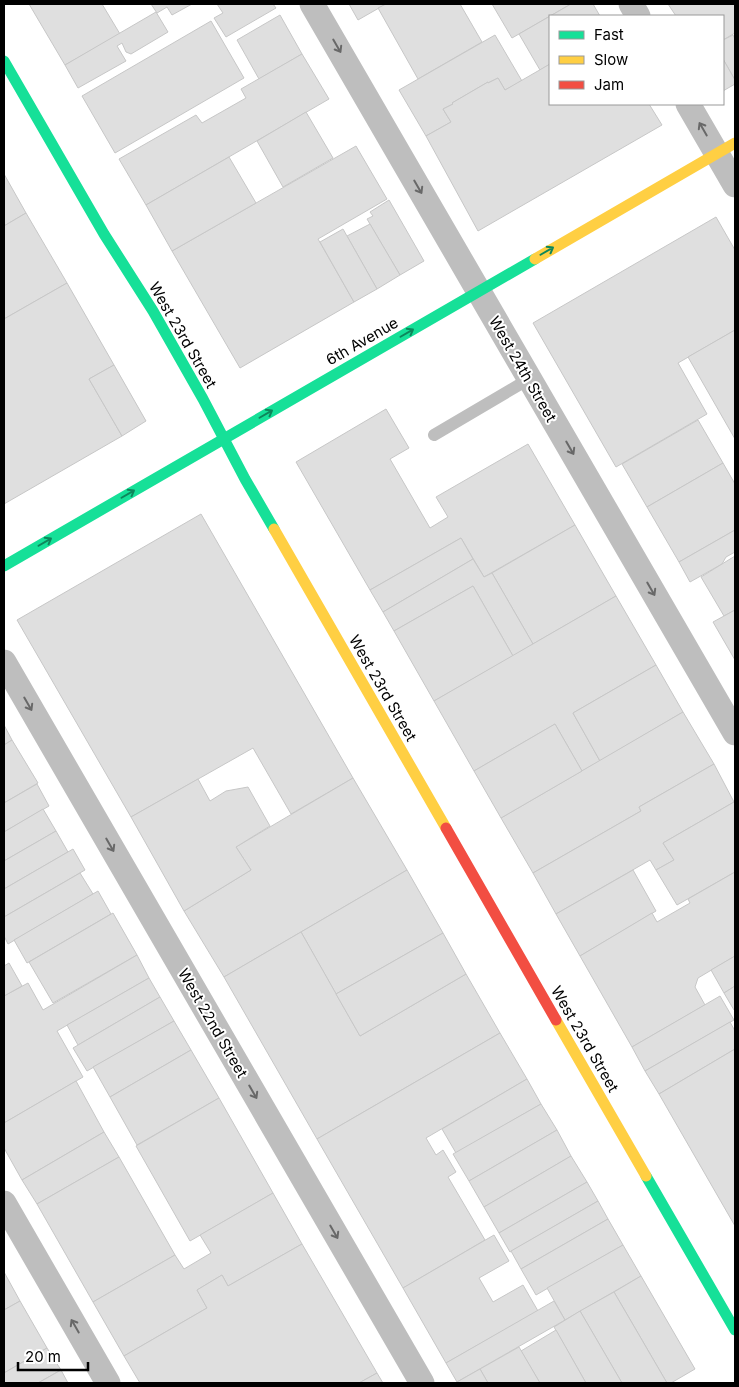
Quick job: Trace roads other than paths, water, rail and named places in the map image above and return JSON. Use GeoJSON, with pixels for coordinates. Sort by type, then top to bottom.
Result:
{"type":"FeatureCollection","features":[{"type":"Feature","properties":{"kind":"main road","name":"West 23rd Street"},"geometry":{"type":"LineString","coordinates":[[4,60],[104,234],[154,311],[245,479],[735,1330]]}},
{"type":"Feature","properties":{"kind":"main road","name":"6th Avenue"},"geometry":{"type":"LineString","coordinates":[[4,566],[726,148]]}},
{"type":"Feature","properties":{"kind":"street","name":"West 24th Street"},"geometry":{"type":"LineString","coordinates":[[312,4],[735,733]]}},
{"type":"Feature","properties":{"kind":"street"},"geometry":{"type":"LineString","coordinates":[[631,4],[637,15]]}},
{"type":"Feature","properties":{"kind":"street"},"geometry":{"type":"LineString","coordinates":[[689,105],[726,148],[735,185]]}},
{"type":"Feature","properties":{"kind":"street","name":"West 22nd Street"},"geometry":{"type":"LineString","coordinates":[[4,662],[422,1383]]}},
{"type":"Feature","properties":{"kind":"street"},"geometry":{"type":"LineString","coordinates":[[4,1203],[108,1383]]}},
{"type":"Feature","properties":{"kind":"lane"},"geometry":{"type":"LineString","coordinates":[[434,435],[529,378]]}}]}
